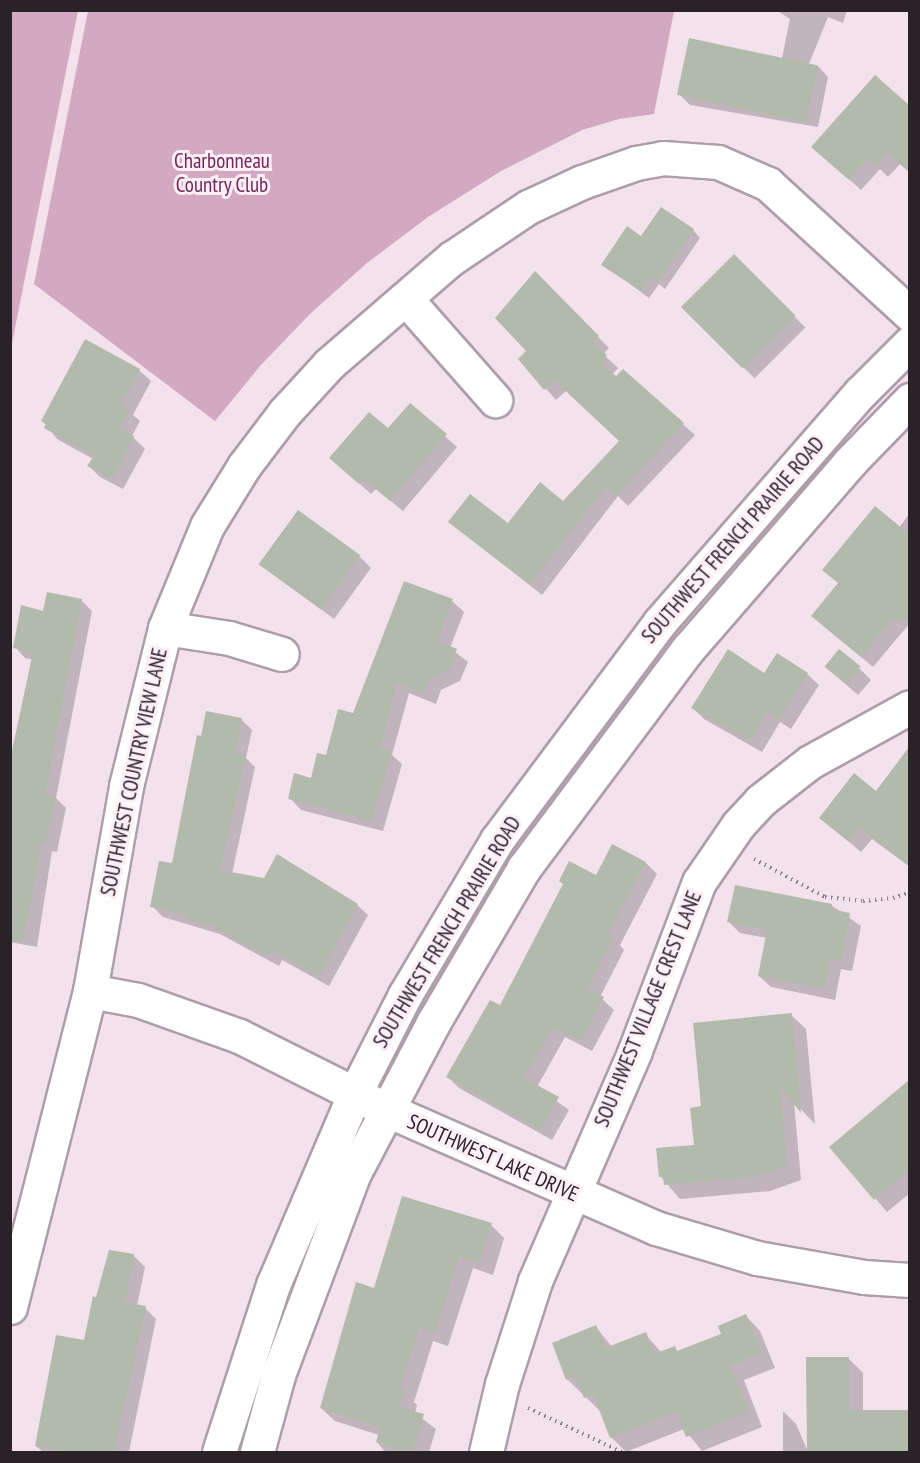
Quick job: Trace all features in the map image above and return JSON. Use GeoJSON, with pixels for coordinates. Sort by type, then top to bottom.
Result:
{"type":"FeatureCollection","features":[{"type":"Feature","properties":{"kind":"street","name":"SOUTHWEST COUNTRY VIEW LANE"},"geometry":{"type":"LineString","coordinates":[[10,1307],[90,991],[126,786],[165,628],[207,526],[244,466],[285,412],[329,364],[452,258],[528,207],[582,182],[636,163],[691,158],[718,162],[768,184],[909,314]]}},
{"type":"Feature","properties":{"kind":"street"},"geometry":{"type":"LineString","coordinates":[[406,299],[495,400]]}},
{"type":"Feature","properties":{"kind":"street","name":"SOUTHWEST FRENCH PRAIRIE ROAD"},"geometry":{"type":"LineString","coordinates":[[219,1452],[273,1285],[355,1093],[405,995],[497,840],[660,622],[860,393],[909,343]]}},
{"type":"Feature","properties":{"kind":"street","name":"SOUTHWEST FRENCH PRAIRIE ROAD"},"geometry":{"type":"LineString","coordinates":[[256,1452],[278,1375],[315,1271],[354,1173],[385,1109],[524,868],[688,649],[849,463],[909,400]]}},
{"type":"Feature","properties":{"kind":"street"},"geometry":{"type":"LineString","coordinates":[[165,628],[229,638],[282,654]]}},
{"type":"Feature","properties":{"kind":"street","name":"SOUTHWEST VILLAGE CREST LANE"},"geometry":{"type":"LineString","coordinates":[[486,1452],[502,1384],[535,1281],[571,1193],[634,1053],[683,915],[717,853],[760,801],[810,762],[909,707]]}},
{"type":"Feature","properties":{"kind":"street","name":"SOUTHWEST LAKE DRIVE"},"geometry":{"type":"LineString","coordinates":[[90,991],[138,1000],[201,1021],[385,1109],[571,1193],[656,1228],[757,1258],[864,1277],[909,1280]]}},
{"type":"Feature","properties":{"kind":"path"},"geometry":{"type":"LineString","coordinates":[[748,856],[775,867],[825,897],[863,901],[893,898],[909,892]]}},
{"type":"Feature","properties":{"kind":"path"},"geometry":{"type":"LineString","coordinates":[[518,1403],[622,1452]]}},
{"type":"Feature","properties":{"kind":"green space","name":"Charbonneau Country Club"},"geometry":{"type":"Polygon","coordinates":[[[88,10],[674,11],[654,114],[619,119],[582,130],[501,171],[428,217],[367,263],[311,313],[260,366],[215,421],[34,284],[88,10]]]}},
{"type":"Feature","properties":{"kind":"green space"},"geometry":{"type":"Polygon","coordinates":[[[10,11],[78,11],[11,348],[10,11]]]}},
{"type":"Feature","properties":{"kind":"building"},"geometry":{"type":"Polygon","coordinates":[[[689,38],[818,65],[806,122],[677,95],[689,38]]]}},
{"type":"Feature","properties":{"kind":"building"},"geometry":{"type":"Polygon","coordinates":[[[875,75],[909,105],[909,172],[888,153],[876,166],[867,159],[849,180],[811,147],[875,75]]]}},
{"type":"Feature","properties":{"kind":"building"},"geometry":{"type":"Polygon","coordinates":[[[661,207],[694,229],[657,283],[651,277],[641,291],[601,265],[627,226],[641,236],[661,207]]]}},
{"type":"Feature","properties":{"kind":"building"},"geometry":{"type":"Polygon","coordinates":[[[734,254],[796,316],[742,369],[681,307],[734,254]]]}},
{"type":"Feature","properties":{"kind":"building"},"geometry":{"type":"Polygon","coordinates":[[[535,271],[599,336],[592,342],[607,355],[601,364],[616,376],[623,369],[684,423],[616,496],[606,486],[530,585],[448,522],[470,494],[508,523],[540,482],[563,501],[619,441],[554,380],[544,390],[518,359],[526,351],[495,318],[535,271]]]}},
{"type":"Feature","properties":{"kind":"building"},"geometry":{"type":"Polygon","coordinates":[[[85,339],[140,369],[121,405],[129,409],[119,428],[134,436],[112,479],[87,466],[94,456],[44,428],[46,424],[41,421],[85,339]]]}},
{"type":"Feature","properties":{"kind":"building"},"geometry":{"type":"Polygon","coordinates":[[[410,403],[447,434],[390,501],[364,479],[359,484],[329,458],[369,412],[388,428],[410,403]]]}},
{"type":"Feature","properties":{"kind":"building"},"geometry":{"type":"Polygon","coordinates":[[[875,506],[909,534],[909,620],[891,621],[861,657],[811,616],[838,583],[822,570],[875,506]]]}},
{"type":"Feature","properties":{"kind":"building"},"geometry":{"type":"Polygon","coordinates":[[[298,510],[360,555],[321,609],[259,564],[298,510]]]}},
{"type":"Feature","properties":{"kind":"building"},"geometry":{"type":"Polygon","coordinates":[[[404,581],[453,599],[437,641],[457,649],[449,670],[430,679],[424,693],[397,683],[380,749],[391,751],[372,821],[288,799],[294,773],[311,778],[317,753],[326,755],[338,709],[353,713],[404,581]]]}},
{"type":"Feature","properties":{"kind":"building"},"geometry":{"type":"Polygon","coordinates":[[[47,592],[82,599],[45,794],[56,796],[46,842],[42,842],[23,942],[10,941],[10,760],[33,652],[13,648],[21,605],[43,611],[47,592]]]}},
{"type":"Feature","properties":{"kind":"building"},"geometry":{"type":"Polygon","coordinates":[[[728,649],[764,673],[777,653],[808,673],[779,719],[768,712],[750,741],[691,708],[728,649]]]}},
{"type":"Feature","properties":{"kind":"building"},"geometry":{"type":"Polygon","coordinates":[[[839,649],[861,667],[846,684],[825,667],[839,649]]]}},
{"type":"Feature","properties":{"kind":"building"},"geometry":{"type":"Polygon","coordinates":[[[206,711],[242,718],[235,753],[246,755],[220,870],[264,878],[277,854],[358,904],[319,976],[271,950],[268,957],[208,924],[186,920],[187,915],[150,907],[159,861],[172,863],[197,735],[201,736],[206,711]]]}},
{"type":"Feature","properties":{"kind":"building"},"geometry":{"type":"Polygon","coordinates":[[[909,747],[909,866],[860,828],[849,842],[819,818],[854,773],[876,791],[909,747]]]}},
{"type":"Feature","properties":{"kind":"building"},"geometry":{"type":"Polygon","coordinates":[[[612,844],[646,862],[608,934],[614,937],[588,989],[604,997],[581,1041],[553,1027],[524,1078],[559,1097],[540,1130],[446,1077],[490,1000],[500,1005],[563,884],[559,881],[569,861],[596,875],[612,844]]]}},
{"type":"Feature","properties":{"kind":"building"},"geometry":{"type":"Polygon","coordinates":[[[735,885],[832,904],[831,909],[850,913],[841,961],[830,958],[824,989],[758,976],[767,930],[727,922],[735,885]]]}},
{"type":"Feature","properties":{"kind":"building"},"geometry":{"type":"Polygon","coordinates":[[[792,1013],[801,1113],[780,1087],[787,1166],[755,1177],[664,1185],[663,1176],[659,1177],[656,1148],[694,1145],[690,1108],[701,1106],[693,1023],[792,1013]]]}},
{"type":"Feature","properties":{"kind":"building"},"geometry":{"type":"Polygon","coordinates":[[[909,1080],[909,1170],[874,1200],[829,1147],[909,1080]]]}},
{"type":"Feature","properties":{"kind":"building"},"geometry":{"type":"Polygon","coordinates":[[[402,1196],[492,1223],[479,1263],[459,1256],[435,1333],[419,1328],[400,1389],[405,1391],[399,1407],[424,1414],[413,1450],[403,1447],[402,1451],[376,1442],[380,1428],[320,1408],[356,1282],[374,1288],[402,1196]]]}},
{"type":"Feature","properties":{"kind":"building"},"geometry":{"type":"Polygon","coordinates":[[[109,1250],[134,1254],[125,1302],[146,1306],[114,1452],[67,1452],[35,1446],[56,1335],[84,1340],[93,1296],[96,1297],[109,1250]]]}},
{"type":"Feature","properties":{"kind":"building"},"geometry":{"type":"Polygon","coordinates":[[[746,1314],[762,1353],[730,1366],[749,1412],[686,1437],[676,1412],[610,1438],[593,1394],[584,1398],[575,1376],[566,1380],[552,1343],[596,1325],[605,1348],[646,1332],[654,1354],[675,1346],[677,1351],[721,1334],[718,1326],[746,1314]]]}},
{"type":"Feature","properties":{"kind":"building"},"geometry":{"type":"Polygon","coordinates":[[[806,1357],[849,1357],[849,1410],[909,1410],[909,1452],[807,1452],[806,1357]]]}}]}
